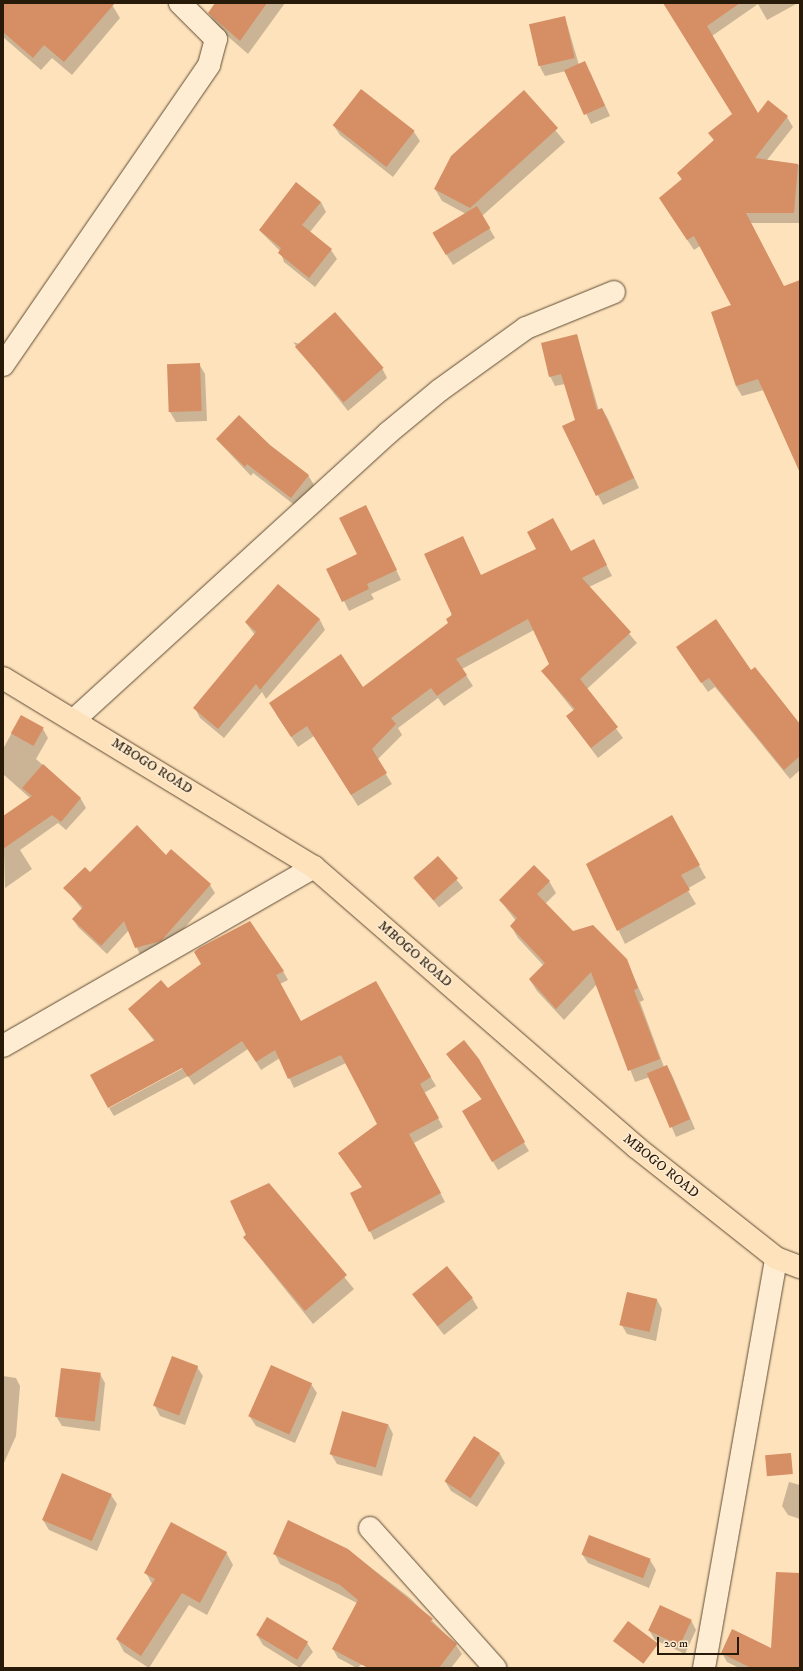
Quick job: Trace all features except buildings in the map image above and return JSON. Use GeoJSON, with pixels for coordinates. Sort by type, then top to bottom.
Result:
{"type":"FeatureCollection","features":[{"type":"Feature","properties":{"kind":"main road","name":"MBOGO ROAD"},"geometry":{"type":"LineString","coordinates":[[3,678],[75,719],[314,867],[636,1147],[776,1258],[800,1267]]}},
{"type":"Feature","properties":{"kind":"street"},"geometry":{"type":"LineString","coordinates":[[3,365],[209,65],[216,39],[180,3]]}},
{"type":"Feature","properties":{"kind":"street"},"geometry":{"type":"LineString","coordinates":[[75,719],[388,433],[440,390],[526,328],[614,292]]}},
{"type":"Feature","properties":{"kind":"street"},"geometry":{"type":"LineString","coordinates":[[3,1046],[314,867]]}},
{"type":"Feature","properties":{"kind":"street"},"geometry":{"type":"LineString","coordinates":[[704,1668],[776,1258]]}},
{"type":"Feature","properties":{"kind":"street"},"geometry":{"type":"LineString","coordinates":[[370,1528],[495,1668]]}}]}
